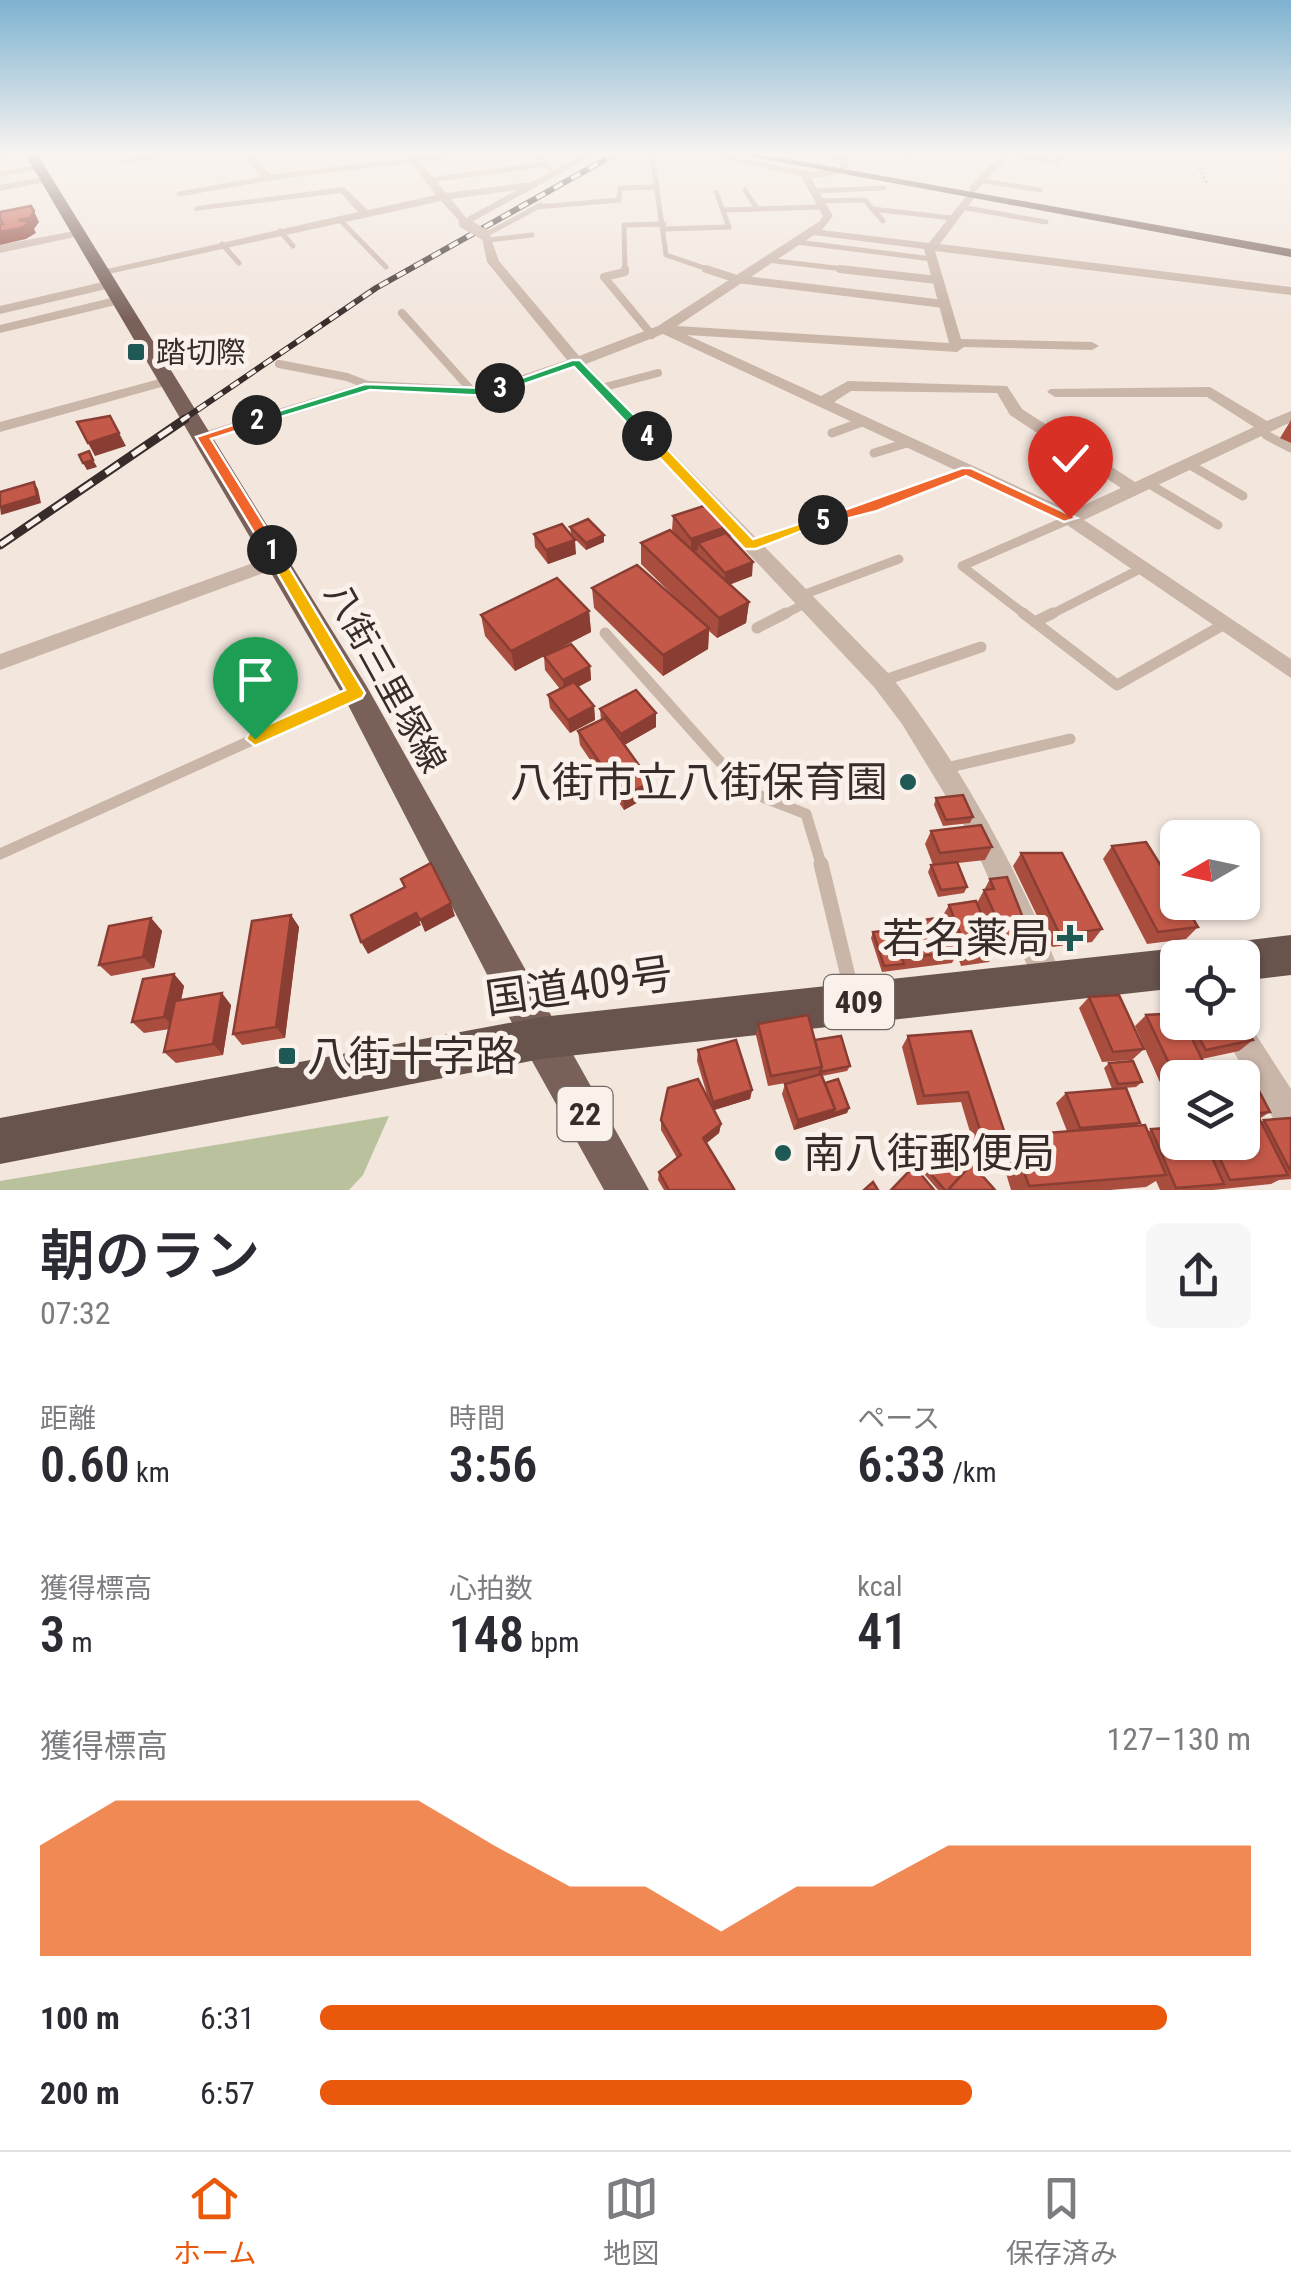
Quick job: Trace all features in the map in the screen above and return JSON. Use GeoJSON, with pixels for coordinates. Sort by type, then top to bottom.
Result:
{"type":"FeatureCollection","features":[{"type":"Feature","properties":{"kind":"highway"},"geometry":{"type":"LineString","coordinates":[[1260,958],[1291,955]]}},
{"type":"Feature","properties":{"kind":"highway","name":"国道409号"},"geometry":{"type":"LineString","coordinates":[[0,1141],[541,1038],[1160,970]]}},
{"type":"Feature","properties":{"kind":"main road","name":"八街三里塚線"},"geometry":{"type":"LineString","coordinates":[[65,210],[356,693],[541,1038]]}},
{"type":"Feature","properties":{"kind":"main road"},"geometry":{"type":"LineString","coordinates":[[1087,210],[1291,249]]}},
{"type":"Feature","properties":{"kind":"main road","name":"22"},"geometry":{"type":"LineString","coordinates":[[541,1038],[628,1190]]}},
{"type":"Feature","properties":{"kind":"street"},"geometry":{"type":"LineString","coordinates":[[361,210],[365,214]]}},
{"type":"Feature","properties":{"kind":"street"},"geometry":{"type":"LineString","coordinates":[[0,329],[222,244],[273,229],[387,210]]}},
{"type":"Feature","properties":{"kind":"street"},"geometry":{"type":"LineString","coordinates":[[453,210],[464,223],[487,238],[493,262],[576,362],[882,681],[946,768],[1002,867],[1050,984]]}},
{"type":"Feature","properties":{"kind":"street"},"geometry":{"type":"LineString","coordinates":[[464,223],[488,210]]}},
{"type":"Feature","properties":{"kind":"street"},"geometry":{"type":"LineString","coordinates":[[203,437],[370,386],[488,392],[576,362],[657,332],[813,232],[827,220],[822,210]]}},
{"type":"Feature","properties":{"kind":"street"},"geometry":{"type":"LineString","coordinates":[[657,332],[957,348],[932,253],[959,210]]}},
{"type":"Feature","properties":{"kind":"street"},"geometry":{"type":"LineString","coordinates":[[813,232],[932,253],[1291,291]]}},
{"type":"Feature","properties":{"kind":"street"},"geometry":{"type":"LineString","coordinates":[[0,249],[80,233]]}},
{"type":"Feature","properties":{"kind":"street"},"geometry":{"type":"LineString","coordinates":[[0,310],[111,285]]}},
{"type":"Feature","properties":{"kind":"street"},"geometry":{"type":"LineString","coordinates":[[657,332],[1070,518],[1291,670]]}},
{"type":"Feature","properties":{"kind":"street"},"geometry":{"type":"LineString","coordinates":[[956,343],[1092,346]]}},
{"type":"Feature","properties":{"kind":"street"},"geometry":{"type":"LineString","coordinates":[[0,427],[167,381]]}},
{"type":"Feature","properties":{"kind":"street"},"geometry":{"type":"LineString","coordinates":[[821,403],[848,386],[1002,389],[1016,412],[1139,485]]}},
{"type":"Feature","properties":{"kind":"street"},"geometry":{"type":"LineString","coordinates":[[1056,392],[1210,392],[1266,431]]}},
{"type":"Feature","properties":{"kind":"street"},"geometry":{"type":"LineString","coordinates":[[1070,518],[1266,431],[1291,416]]}},
{"type":"Feature","properties":{"kind":"street"},"geometry":{"type":"LineString","coordinates":[[0,662],[278,560]]}},
{"type":"Feature","properties":{"kind":"street"},"geometry":{"type":"LineString","coordinates":[[1242,1040],[1291,1119]]}},
{"type":"Feature","properties":{"kind":"lane"},"geometry":{"type":"LineString","coordinates":[[487,238],[534,210]]}},
{"type":"Feature","properties":{"kind":"lane"},"geometry":{"type":"LineString","coordinates":[[662,210],[666,256],[737,280],[944,304]]}},
{"type":"Feature","properties":{"kind":"lane"},"geometry":{"type":"LineString","coordinates":[[657,332],[604,277],[625,272],[624,225],[728,227],[723,210],[738,210]]}},
{"type":"Feature","properties":{"kind":"lane"},"geometry":{"type":"LineString","coordinates":[[872,210],[883,222]]}},
{"type":"Feature","properties":{"kind":"lane"},"geometry":{"type":"LineString","coordinates":[[883,210],[1046,222]]}},
{"type":"Feature","properties":{"kind":"lane"},"geometry":{"type":"LineString","coordinates":[[339,219],[386,267]]}},
{"type":"Feature","properties":{"kind":"lane"},"geometry":{"type":"LineString","coordinates":[[273,229],[293,246]]}},
{"type":"Feature","properties":{"kind":"lane"},"geometry":{"type":"LineString","coordinates":[[487,238],[532,235]]}},
{"type":"Feature","properties":{"kind":"lane"},"geometry":{"type":"LineString","coordinates":[[797,242],[932,253]]}},
{"type":"Feature","properties":{"kind":"lane"},"geometry":{"type":"LineString","coordinates":[[222,244],[239,263]]}},
{"type":"Feature","properties":{"kind":"lane"},"geometry":{"type":"LineString","coordinates":[[768,260],[938,280]]}},
{"type":"Feature","properties":{"kind":"lane"},"geometry":{"type":"LineString","coordinates":[[402,313],[472,391]]}},
{"type":"Feature","properties":{"kind":"lane"},"geometry":{"type":"LineString","coordinates":[[279,364],[346,377],[370,386]]}},
{"type":"Feature","properties":{"kind":"lane"},"geometry":{"type":"LineString","coordinates":[[600,388],[658,373]]}},
{"type":"Feature","properties":{"kind":"lane"},"geometry":{"type":"LineString","coordinates":[[832,433],[862,422]]}},
{"type":"Feature","properties":{"kind":"lane"},"geometry":{"type":"LineString","coordinates":[[1266,431],[1291,448]]}},
{"type":"Feature","properties":{"kind":"lane"},"geometry":{"type":"LineString","coordinates":[[874,452],[906,442]]}},
{"type":"Feature","properties":{"kind":"lane"},"geometry":{"type":"LineString","coordinates":[[1187,463],[1243,496]]}},
{"type":"Feature","properties":{"kind":"lane"},"geometry":{"type":"LineString","coordinates":[[751,545],[851,511],[872,508],[966,470]]}},
{"type":"Feature","properties":{"kind":"lane"},"geometry":{"type":"LineString","coordinates":[[1139,485],[1218,526]]}},
{"type":"Feature","properties":{"kind":"lane"},"geometry":{"type":"LineString","coordinates":[[1070,518],[962,566],[1117,685],[1223,625]]}},
{"type":"Feature","properties":{"kind":"lane"},"geometry":{"type":"LineString","coordinates":[[757,628],[803,600],[899,559]]}},
{"type":"Feature","properties":{"kind":"lane"},"geometry":{"type":"LineString","coordinates":[[1035,622],[1142,568]]}},
{"type":"Feature","properties":{"kind":"lane"},"geometry":{"type":"LineString","coordinates":[[604,633],[730,773],[755,794],[806,814],[854,1002]]}},
{"type":"Feature","properties":{"kind":"lane"},"geometry":{"type":"LineString","coordinates":[[882,681],[981,647]]}},
{"type":"Feature","properties":{"kind":"lane"},"geometry":{"type":"LineString","coordinates":[[0,854],[356,693]]}},
{"type":"Feature","properties":{"kind":"lane"},"geometry":{"type":"LineString","coordinates":[[946,768],[1070,739]]}},
{"type":"Feature","properties":{"kind":"green space"},"geometry":{"type":"Polygon","coordinates":[[[389,1116],[363,1175],[349,1190],[0,1190],[0,1181],[389,1116]]]}},
{"type":"Feature","properties":{"kind":"building"},"geometry":{"type":"Polygon","coordinates":[[[34,211],[30,218],[18,220],[31,222],[0,232],[0,212],[34,211]]]}},
{"type":"Feature","properties":{"kind":"building"},"geometry":{"type":"Polygon","coordinates":[[[110,416],[119,433],[88,443],[77,422],[110,416]]]}},
{"type":"Feature","properties":{"kind":"building"},"geometry":{"type":"Polygon","coordinates":[[[89,451],[93,460],[83,463],[79,455],[89,451]]]}},
{"type":"Feature","properties":{"kind":"building"},"geometry":{"type":"Polygon","coordinates":[[[34,482],[37,496],[0,507],[0,492],[34,482]]]}},
{"type":"Feature","properties":{"kind":"building"},"geometry":{"type":"Polygon","coordinates":[[[713,503],[732,525],[691,539],[673,516],[713,503]]]}},
{"type":"Feature","properties":{"kind":"building"},"geometry":{"type":"Polygon","coordinates":[[[588,519],[604,535],[586,543],[570,527],[588,519]]]}},
{"type":"Feature","properties":{"kind":"building"},"geometry":{"type":"Polygon","coordinates":[[[562,524],[575,540],[546,550],[534,534],[562,524]]]}},
{"type":"Feature","properties":{"kind":"building"},"geometry":{"type":"Polygon","coordinates":[[[670,530],[749,602],[719,618],[641,543],[670,530]]]}},
{"type":"Feature","properties":{"kind":"building"},"geometry":{"type":"Polygon","coordinates":[[[726,533],[753,562],[725,573],[698,543],[726,533]]]}},
{"type":"Feature","properties":{"kind":"building"},"geometry":{"type":"Polygon","coordinates":[[[637,565],[709,628],[663,655],[592,588],[637,565]]]}},
{"type":"Feature","properties":{"kind":"building"},"geometry":{"type":"Polygon","coordinates":[[[557,578],[589,611],[511,651],[481,615],[557,578]]]}},
{"type":"Feature","properties":{"kind":"building"},"geometry":{"type":"Polygon","coordinates":[[[571,644],[590,666],[563,680],[544,656],[571,644]]]}},
{"type":"Feature","properties":{"kind":"building"},"geometry":{"type":"Polygon","coordinates":[[[574,682],[594,706],[568,720],[548,695],[574,682]]]}},
{"type":"Feature","properties":{"kind":"building"},"geometry":{"type":"Polygon","coordinates":[[[636,690],[656,713],[621,734],[600,709],[636,690]]]}},
{"type":"Feature","properties":{"kind":"building"},"geometry":{"type":"Polygon","coordinates":[[[605,718],[651,782],[623,796],[578,731],[605,718]]]}},
{"type":"Feature","properties":{"kind":"building"},"geometry":{"type":"Polygon","coordinates":[[[963,795],[973,817],[946,820],[936,798],[963,795]]]}},
{"type":"Feature","properties":{"kind":"building"},"geometry":{"type":"Polygon","coordinates":[[[981,825],[992,847],[940,853],[931,831],[981,825]]]}},
{"type":"Feature","properties":{"kind":"building"},"geometry":{"type":"Polygon","coordinates":[[[1146,842],[1160,864],[1160,920],[1194,920],[1198,927],[1158,932],[1112,846],[1146,842]]]}},
{"type":"Feature","properties":{"kind":"building"},"geometry":{"type":"Polygon","coordinates":[[[1021,853],[1062,853],[1102,929],[1060,935],[1021,853]]]}},
{"type":"Feature","properties":{"kind":"building"},"geometry":{"type":"Polygon","coordinates":[[[957,862],[967,887],[941,890],[931,865],[957,862]]]}},
{"type":"Feature","properties":{"kind":"building"},"geometry":{"type":"Polygon","coordinates":[[[431,863],[451,903],[420,920],[416,913],[361,942],[351,915],[405,887],[401,879],[431,863]]]}},
{"type":"Feature","properties":{"kind":"building"},"geometry":{"type":"Polygon","coordinates":[[[1007,877],[1032,941],[1008,944],[984,890],[994,889],[990,879],[1007,877]]]}},
{"type":"Feature","properties":{"kind":"building"},"geometry":{"type":"Polygon","coordinates":[[[976,901],[996,950],[968,954],[949,905],[976,901]]]}},
{"type":"Feature","properties":{"kind":"building"},"geometry":{"type":"Polygon","coordinates":[[[291,915],[276,1027],[233,1034],[252,921],[291,915]]]}},
{"type":"Feature","properties":{"kind":"building"},"geometry":{"type":"Polygon","coordinates":[[[945,917],[958,951],[907,958],[895,924],[945,917]]]}},
{"type":"Feature","properties":{"kind":"building"},"geometry":{"type":"Polygon","coordinates":[[[151,918],[143,957],[99,965],[109,926],[151,918]]]}},
{"type":"Feature","properties":{"kind":"building"},"geometry":{"type":"Polygon","coordinates":[[[892,930],[904,964],[884,966],[873,932],[892,930]]]}},
{"type":"Feature","properties":{"kind":"building"},"geometry":{"type":"Polygon","coordinates":[[[174,974],[164,1017],[132,1022],[143,979],[174,974]]]}},
{"type":"Feature","properties":{"kind":"building"},"geometry":{"type":"Polygon","coordinates":[[[222,993],[213,1044],[164,1052],[175,1001],[222,993]]]}},
{"type":"Feature","properties":{"kind":"building"},"geometry":{"type":"Polygon","coordinates":[[[1119,995],[1144,1049],[1113,1052],[1089,997],[1119,995]]]}},
{"type":"Feature","properties":{"kind":"building"},"geometry":{"type":"Polygon","coordinates":[[[1160,1014],[1160,1040],[1193,1040],[1202,1060],[1167,1060],[1146,1015],[1160,1014]]]}},
{"type":"Feature","properties":{"kind":"building"},"geometry":{"type":"Polygon","coordinates":[[[808,1015],[822,1067],[771,1076],[758,1024],[808,1015]]]}},
{"type":"Feature","properties":{"kind":"building"},"geometry":{"type":"Polygon","coordinates":[[[971,1031],[1006,1137],[993,1142],[984,1143],[968,1092],[924,1096],[908,1036],[971,1031]]]}},
{"type":"Feature","properties":{"kind":"building"},"geometry":{"type":"Polygon","coordinates":[[[841,1036],[850,1066],[820,1072],[815,1040],[841,1036]]]}},
{"type":"Feature","properties":{"kind":"building"},"geometry":{"type":"Polygon","coordinates":[[[736,1040],[752,1090],[713,1102],[698,1050],[736,1040]]]}},
{"type":"Feature","properties":{"kind":"building"},"geometry":{"type":"Polygon","coordinates":[[[1200,1040],[1253,1040],[1206,1050],[1200,1040]]]}},
{"type":"Feature","properties":{"kind":"building"},"geometry":{"type":"Polygon","coordinates":[[[1133,1061],[1142,1082],[1118,1084],[1109,1063],[1133,1061]]]}},
{"type":"Feature","properties":{"kind":"building"},"geometry":{"type":"Polygon","coordinates":[[[821,1074],[835,1109],[798,1120],[785,1084],[821,1074]]]}},
{"type":"Feature","properties":{"kind":"building"},"geometry":{"type":"Polygon","coordinates":[[[698,1079],[721,1124],[703,1138],[732,1190],[669,1190],[659,1172],[681,1155],[661,1120],[668,1088],[698,1079]]]}},
{"type":"Feature","properties":{"kind":"building"},"geometry":{"type":"Polygon","coordinates":[[[838,1079],[849,1108],[832,1114],[835,1109],[825,1083],[838,1079]]]}},
{"type":"Feature","properties":{"kind":"building"},"geometry":{"type":"Polygon","coordinates":[[[1126,1088],[1140,1123],[1080,1128],[1066,1093],[1126,1088]]]}},
{"type":"Feature","properties":{"kind":"building"},"geometry":{"type":"Polygon","coordinates":[[[1260,1093],[1270,1112],[1260,1113],[1260,1093]]]}},
{"type":"Feature","properties":{"kind":"building"},"geometry":{"type":"Polygon","coordinates":[[[1291,1118],[1291,1172],[1264,1120],[1291,1118]]]}},
{"type":"Feature","properties":{"kind":"building"},"geometry":{"type":"Polygon","coordinates":[[[1260,1120],[1288,1175],[1230,1180],[1221,1160],[1260,1160],[1260,1120]]]}},
{"type":"Feature","properties":{"kind":"building"},"geometry":{"type":"Polygon","coordinates":[[[1145,1125],[1166,1175],[1029,1186],[1019,1158],[1005,1159],[998,1137],[1145,1125]]]}},
{"type":"Feature","properties":{"kind":"building"},"geometry":{"type":"Polygon","coordinates":[[[1160,1128],[1160,1150],[1151,1129],[1160,1128]]]}},
{"type":"Feature","properties":{"kind":"building"},"geometry":{"type":"Polygon","coordinates":[[[934,1140],[963,1173],[948,1190],[917,1158],[934,1140]]]}},
{"type":"Feature","properties":{"kind":"building"},"geometry":{"type":"Polygon","coordinates":[[[1164,1160],[1213,1160],[1224,1184],[1176,1188],[1164,1160]]]}},
{"type":"Feature","properties":{"kind":"building"},"geometry":{"type":"Polygon","coordinates":[[[972,1164],[995,1190],[950,1188],[972,1164]]]}},
{"type":"Feature","properties":{"kind":"building"},"geometry":{"type":"Polygon","coordinates":[[[914,1166],[934,1190],[891,1190],[914,1166]]]}},
{"type":"Feature","properties":{"kind":"railway"},"geometry":{"type":"LineString","coordinates":[[181,421],[376,288],[516,210]]}},
{"type":"Feature","properties":{"kind":"railway"},"geometry":{"type":"LineString","coordinates":[[0,545],[185,419]]}},
{"type":"Feature","properties":{"kind":"place","name":"踏切際"},"geometry":{"type":"Point","coordinates":[136,352]}},
{"type":"Feature","properties":{"kind":"place","name":"八街市立八街保育園"},"geometry":{"type":"Point","coordinates":[908,782]}},
{"type":"Feature","properties":{"kind":"place","name":"若名薬局"},"geometry":{"type":"Point","coordinates":[1070,938]}},
{"type":"Feature","properties":{"kind":"place","name":"八街十字路"},"geometry":{"type":"Point","coordinates":[287,1056]}},
{"type":"Feature","properties":{"kind":"place","name":"南八街郵便局"},"geometry":{"type":"Point","coordinates":[783,1153]}},
{"type":"Feature","properties":{"kind":"route"},"geometry":{"type":"LineString","coordinates":[[255,739],[356,693],[203,437],[370,386],[488,392],[576,362],[751,545],[851,511],[872,508],[966,470],[1070,518]]}}]}
